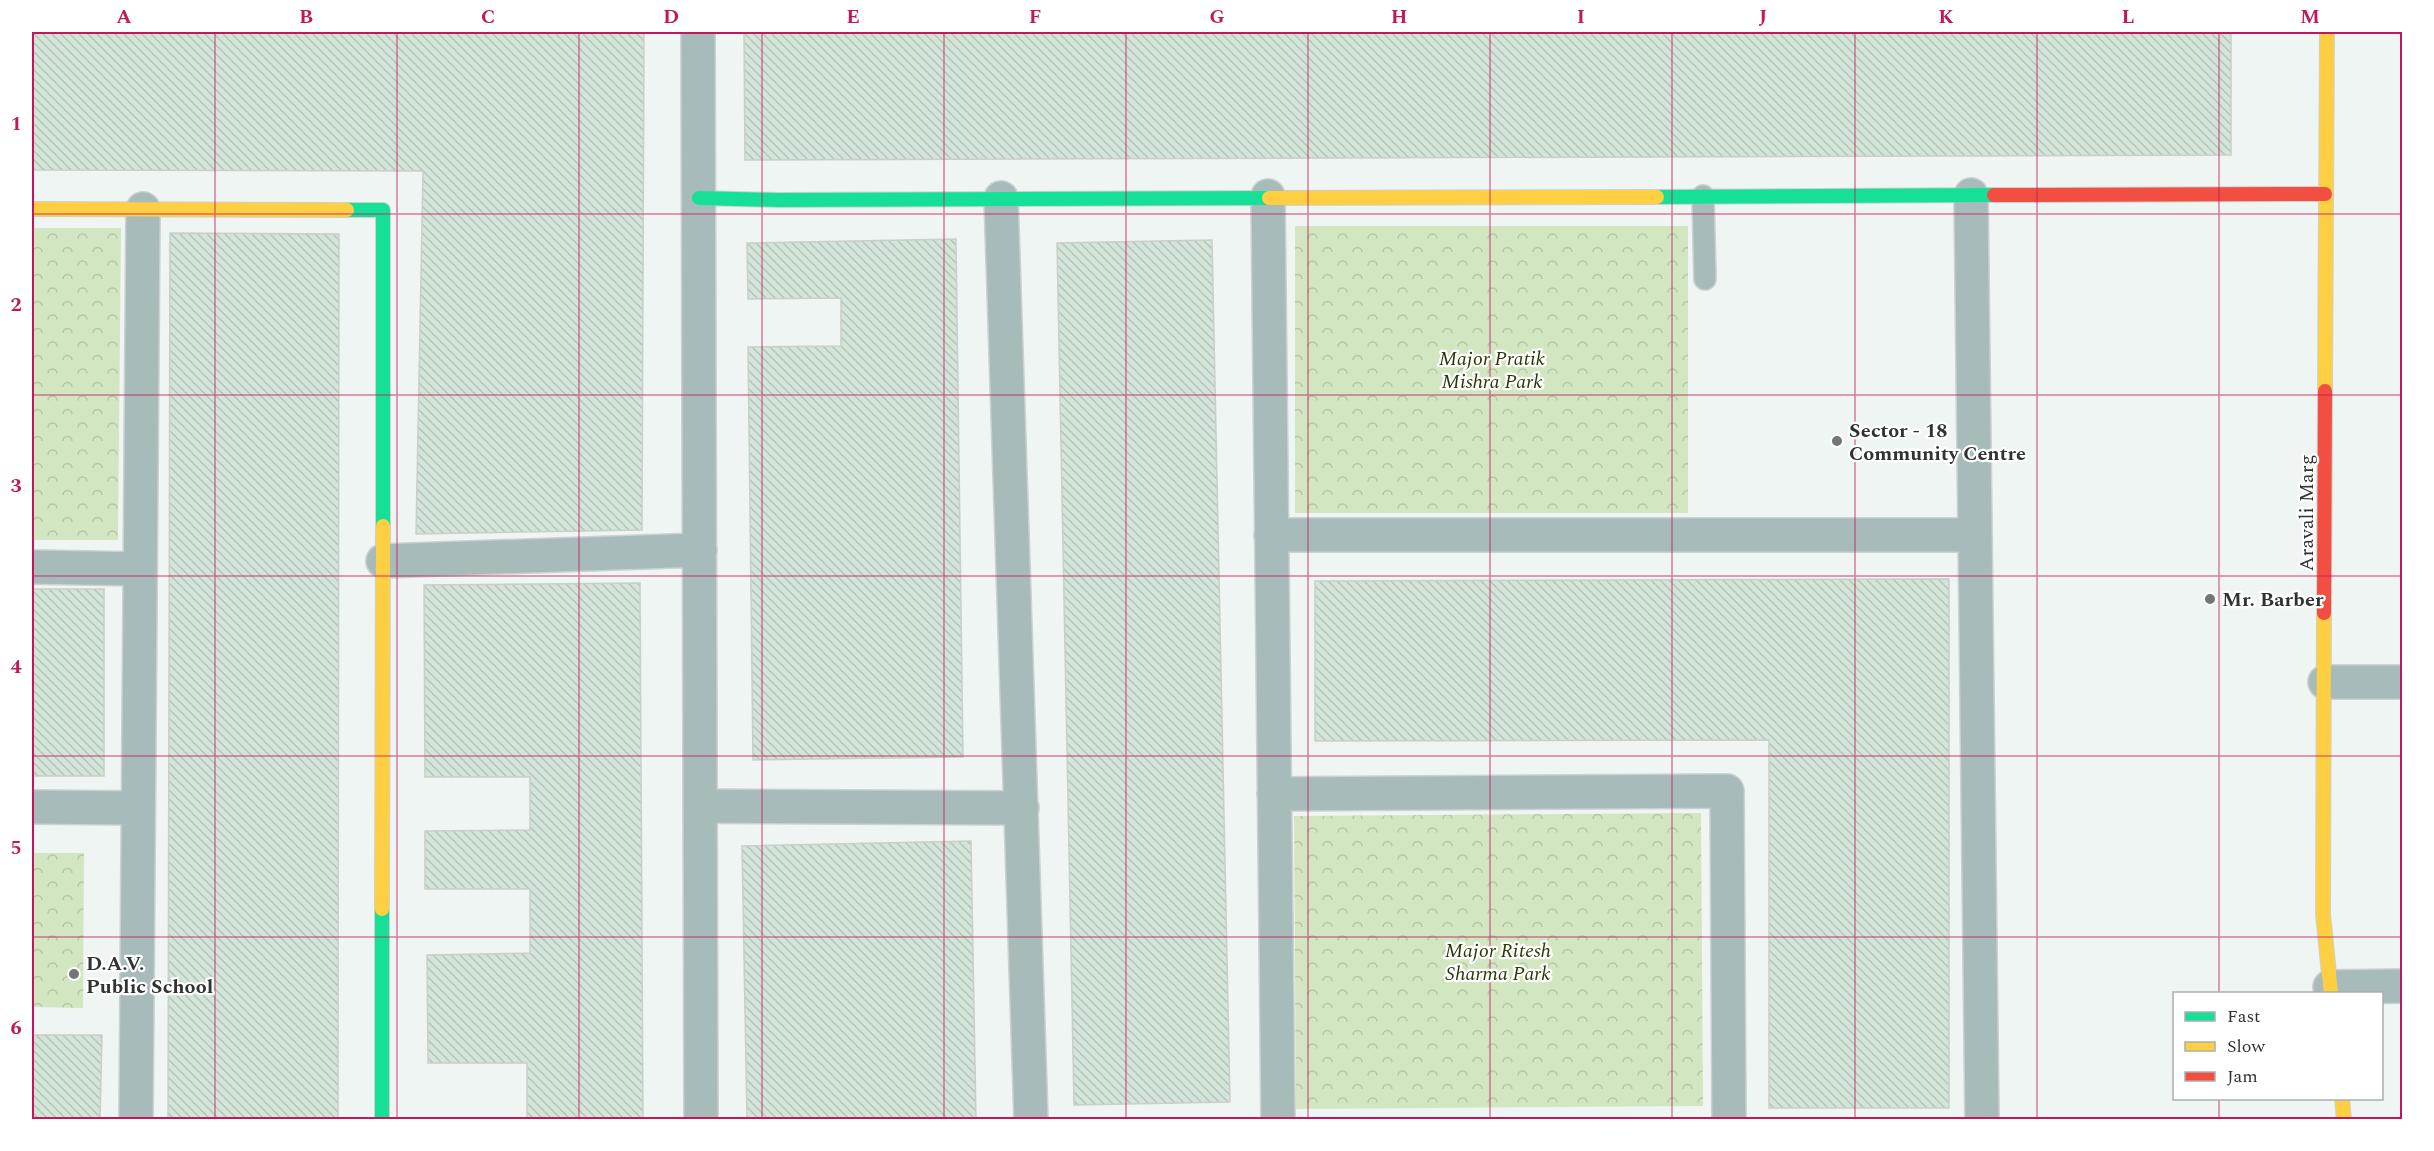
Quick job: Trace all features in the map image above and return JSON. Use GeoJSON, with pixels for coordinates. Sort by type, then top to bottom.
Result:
{"type":"FeatureCollection","features":[{"type":"Feature","properties":{"kind":"street"},"geometry":{"type":"LineString","coordinates":[[699,32],[701,1119]]}},
{"type":"Feature","properties":{"kind":"street","name":"Aravali Marg"},"geometry":{"type":"LineString","coordinates":[[2327,32],[2323,914],[2331,990]]}},
{"type":"Feature","properties":{"kind":"street"},"geometry":{"type":"LineString","coordinates":[[699,198],[778,200],[1268,196],[2325,194]]}},
{"type":"Feature","properties":{"kind":"street"},"geometry":{"type":"LineString","coordinates":[[1971,195],[1982,1119]]}},
{"type":"Feature","properties":{"kind":"street"},"geometry":{"type":"LineString","coordinates":[[1268,196],[1278,1119]]}},
{"type":"Feature","properties":{"kind":"street"},"geometry":{"type":"LineString","coordinates":[[1001,198],[1031,1119]]}},
{"type":"Feature","properties":{"kind":"street"},"geometry":{"type":"LineString","coordinates":[[32,209],[383,210],[382,1119]]}},
{"type":"Feature","properties":{"kind":"street"},"geometry":{"type":"LineString","coordinates":[[136,1119],[143,209]]}},
{"type":"Feature","properties":{"kind":"street"},"geometry":{"type":"LineString","coordinates":[[1271,535],[1975,535]]}},
{"type":"Feature","properties":{"kind":"street"},"geometry":{"type":"LineString","coordinates":[[382,561],[700,550]]}},
{"type":"Feature","properties":{"kind":"street"},"geometry":{"type":"LineString","coordinates":[[32,567],[140,569]]}},
{"type":"Feature","properties":{"kind":"street"},"geometry":{"type":"LineString","coordinates":[[2325,682],[2403,682]]}},
{"type":"Feature","properties":{"kind":"street"},"geometry":{"type":"LineString","coordinates":[[1274,794],[1727,791],[1729,1119]]}},
{"type":"Feature","properties":{"kind":"street"},"geometry":{"type":"LineString","coordinates":[[700,806],[1022,808]]}},
{"type":"Feature","properties":{"kind":"street"},"geometry":{"type":"LineString","coordinates":[[32,807],[138,808]]}},
{"type":"Feature","properties":{"kind":"street"},"geometry":{"type":"LineString","coordinates":[[2331,990],[2403,986]]}},
{"type":"Feature","properties":{"kind":"street"},"geometry":{"type":"LineString","coordinates":[[2342,1100],[2344,1119]]}},
{"type":"Feature","properties":{"kind":"lane"},"geometry":{"type":"LineString","coordinates":[[1703,196],[1705,279]]}},
{"type":"Feature","properties":{"kind":"green space","name":"Major Pratik Mishra Park"},"geometry":{"type":"Polygon","coordinates":[[[1295,226],[1688,226],[1688,513],[1295,513],[1295,226]]]}},
{"type":"Feature","properties":{"kind":"green space"},"geometry":{"type":"Polygon","coordinates":[[[32,228],[121,228],[118,540],[32,540],[32,228]]]}},
{"type":"Feature","properties":{"kind":"green space","name":"Major Ritesh Sharma Park"},"geometry":{"type":"Polygon","coordinates":[[[1701,813],[1703,1106],[1296,1109],[1294,816],[1701,813]]]}},
{"type":"Feature","properties":{"kind":"green space"},"geometry":{"type":"Polygon","coordinates":[[[32,853],[84,853],[83,1008],[32,1007],[32,853]]]}},
{"type":"Feature","properties":{"kind":"building"},"geometry":{"type":"Polygon","coordinates":[[[32,32],[644,32],[642,530],[416,534],[423,171],[32,170],[32,32]]]}},
{"type":"Feature","properties":{"kind":"building"},"geometry":{"type":"Polygon","coordinates":[[[744,32],[2231,32],[2231,155],[745,160],[744,32]]]}},
{"type":"Feature","properties":{"kind":"building"},"geometry":{"type":"Polygon","coordinates":[[[170,233],[339,234],[338,1119],[168,1119],[170,233]]]}},
{"type":"Feature","properties":{"kind":"building"},"geometry":{"type":"Polygon","coordinates":[[[956,239],[963,757],[753,760],[748,347],[841,346],[841,298],[748,299],[747,243],[956,239]]]}},
{"type":"Feature","properties":{"kind":"building"},"geometry":{"type":"Polygon","coordinates":[[[1212,240],[1230,1102],[1074,1105],[1057,243],[1212,240]]]}},
{"type":"Feature","properties":{"kind":"building"},"geometry":{"type":"Polygon","coordinates":[[[1949,579],[1949,1108],[1769,1108],[1769,740],[1315,741],[1315,581],[1949,579]]]}},
{"type":"Feature","properties":{"kind":"building"},"geometry":{"type":"Polygon","coordinates":[[[640,583],[643,1120],[527,1120],[527,1063],[428,1063],[427,955],[530,953],[530,889],[425,889],[425,831],[530,830],[530,777],[425,777],[424,585],[640,583]]]}},
{"type":"Feature","properties":{"kind":"building"},"geometry":{"type":"Polygon","coordinates":[[[32,589],[104,589],[104,776],[32,776],[32,589]]]}},
{"type":"Feature","properties":{"kind":"building"},"geometry":{"type":"Polygon","coordinates":[[[971,841],[976,1120],[747,1120],[742,846],[971,841]]]}},
{"type":"Feature","properties":{"kind":"building"},"geometry":{"type":"Polygon","coordinates":[[[32,1035],[102,1035],[100,1120],[32,1120],[32,1035]]]}},
{"type":"Feature","properties":{"kind":"traffic: fast"},"geometry":{"type":"LineString","coordinates":[[1657,197],[1994,195]]}},
{"type":"Feature","properties":{"kind":"traffic: fast"},"geometry":{"type":"LineString","coordinates":[[699,198],[778,200],[1269,198]]}},
{"type":"Feature","properties":{"kind":"traffic: fast"},"geometry":{"type":"LineString","coordinates":[[347,210],[383,210],[383,526]]}},
{"type":"Feature","properties":{"kind":"traffic: fast"},"geometry":{"type":"LineString","coordinates":[[382,909],[382,1120]]}},
{"type":"Feature","properties":{"kind":"traffic: slow"},"geometry":{"type":"LineString","coordinates":[[2325,391],[2327,32]]}},
{"type":"Feature","properties":{"kind":"traffic: slow"},"geometry":{"type":"LineString","coordinates":[[1269,198],[1657,197]]}},
{"type":"Feature","properties":{"kind":"traffic: slow"},"geometry":{"type":"LineString","coordinates":[[32,209],[347,210]]}},
{"type":"Feature","properties":{"kind":"traffic: slow"},"geometry":{"type":"LineString","coordinates":[[382,909],[383,526]]}},
{"type":"Feature","properties":{"kind":"traffic: slow"},"geometry":{"type":"LineString","coordinates":[[2324,613],[2323,914],[2331,992]]}},
{"type":"Feature","properties":{"kind":"traffic: slow"},"geometry":{"type":"LineString","coordinates":[[2342,1100],[2344,1120]]}},
{"type":"Feature","properties":{"kind":"traffic: jam"},"geometry":{"type":"LineString","coordinates":[[1994,195],[2325,194]]}},
{"type":"Feature","properties":{"kind":"traffic: jam"},"geometry":{"type":"LineString","coordinates":[[2324,613],[2325,391]]}},
{"type":"Feature","properties":{"kind":"place","name":"Sector - 18 Community Centre"},"geometry":{"type":"Point","coordinates":[1837,441]}},
{"type":"Feature","properties":{"kind":"place","name":"Mr. Barber"},"geometry":{"type":"Point","coordinates":[2210,599]}},
{"type":"Feature","properties":{"kind":"place","name":"D.A.V. Public School"},"geometry":{"type":"Point","coordinates":[74,974]}}]}
